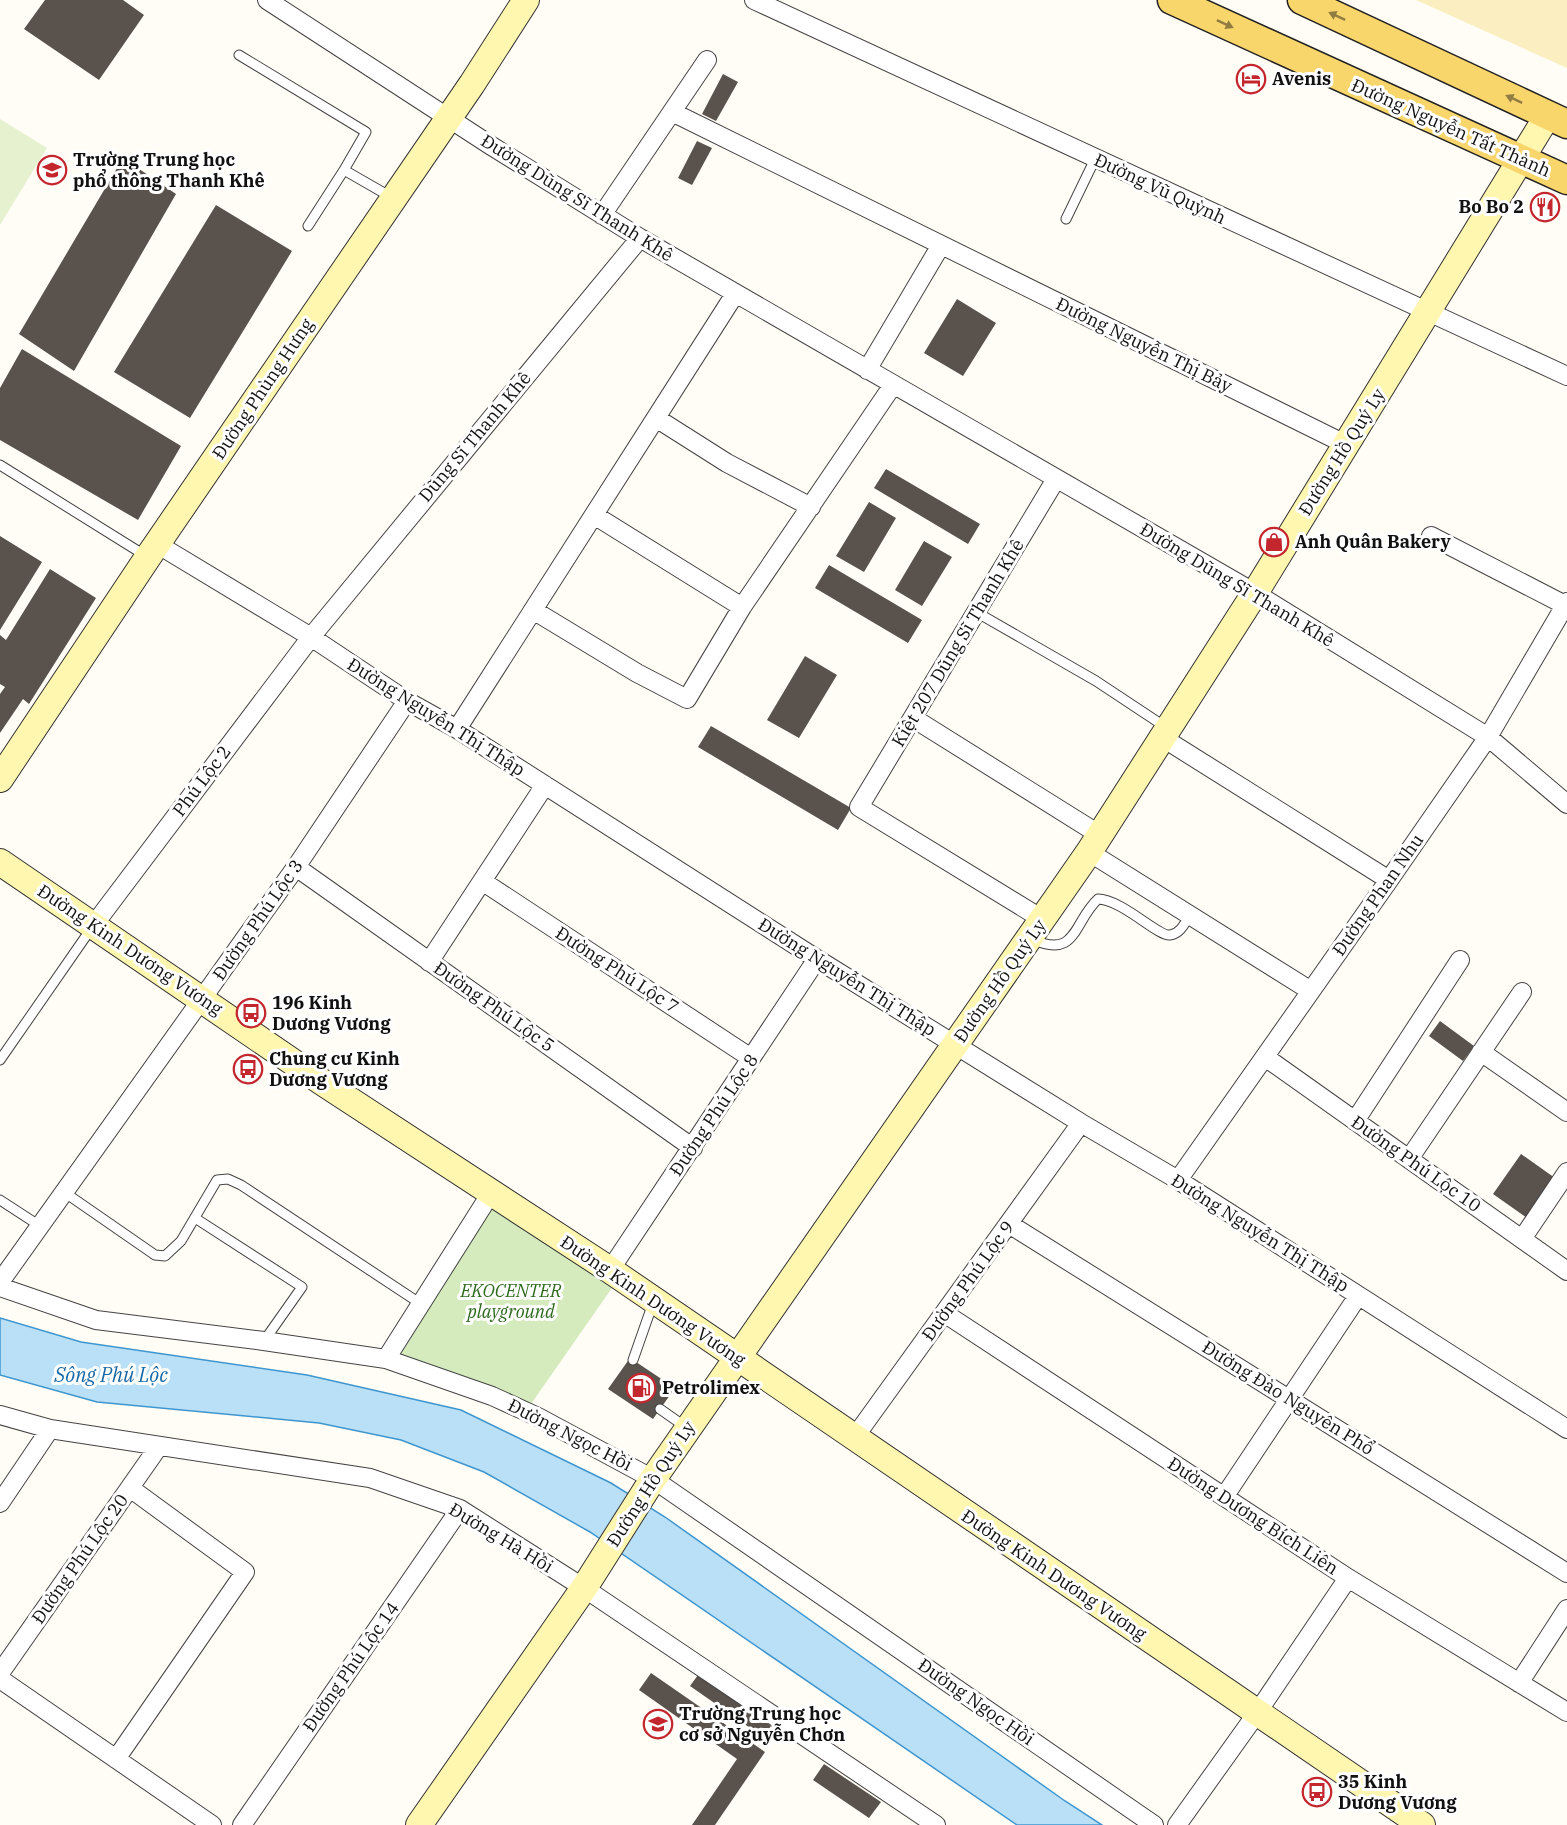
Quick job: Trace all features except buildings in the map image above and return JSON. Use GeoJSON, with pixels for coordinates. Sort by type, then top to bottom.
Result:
{"type":"FeatureCollection","features":[{"type":"Feature","properties":{"kind":"main road","name":"Đường Nguyễn Tất Thành"},"geometry":{"type":"LineString","coordinates":[[1172,0],[1567,180]]}},
{"type":"Feature","properties":{"kind":"main road"},"geometry":{"type":"LineString","coordinates":[[1302,0],[1557,119]]}},
{"type":"Feature","properties":{"kind":"street","name":"Đường Dũng Sĩ Thanh Khê"},"geometry":{"type":"LineString","coordinates":[[267,0],[448,118],[640,238],[1255,593],[1488,737],[1567,804]]}},
{"type":"Feature","properties":{"kind":"street","name":"Đường Phùng Hưng"},"geometry":{"type":"LineString","coordinates":[[0,779],[526,0]]}},
{"type":"Feature","properties":{"kind":"street","name":"Đường Vũ Quỳnh"},"geometry":{"type":"LineString","coordinates":[[754,0],[1567,376]]}},
{"type":"Feature","properties":{"kind":"street"},"geometry":{"type":"LineString","coordinates":[[602,215],[707,60]]}},
{"type":"Feature","properties":{"kind":"street","name":"Đường Nguyễn Thị Bảy"},"geometry":{"type":"LineString","coordinates":[[672,112],[1347,445]]}},
{"type":"Feature","properties":{"kind":"street","name":"Đường Hồ Quý Ly"},"geometry":{"type":"LineString","coordinates":[[427,1822],[584,1588],[648,1486],[1095,844],[1255,593],[1521,160],[1557,119]]}},
{"type":"Feature","properties":{"kind":"street","name":"Dũng Sĩ Thanh Khê"},"geometry":{"type":"LineString","coordinates":[[310,637],[640,238]]}},
{"type":"Feature","properties":{"kind":"street"},"geometry":{"type":"LineString","coordinates":[[867,370],[941,245]]}},
{"type":"Feature","properties":{"kind":"street"},"geometry":{"type":"LineString","coordinates":[[457,729],[735,294]]}},
{"type":"Feature","properties":{"kind":"street"},"geometry":{"type":"LineString","coordinates":[[533,610],[618,662],[687,699],[742,607],[893,386]]}},
{"type":"Feature","properties":{"kind":"street"},"geometry":{"type":"LineString","coordinates":[[656,418],[726,463],[811,507]]}},
{"type":"Feature","properties":{"kind":"street","name":"Kiệt 207 Dũng Sĩ Thanh Khê"},"geometry":{"type":"LineString","coordinates":[[1036,928],[859,807],[1056,479]]}},
{"type":"Feature","properties":{"kind":"street"},"geometry":{"type":"LineString","coordinates":[[594,515],[742,607]]}},
{"type":"Feature","properties":{"kind":"street"},"geometry":{"type":"LineString","coordinates":[[1431,536],[1566,604]]}},
{"type":"Feature","properties":{"kind":"street","name":"Đường Nguyễn Thị Thập"},"geometry":{"type":"LineString","coordinates":[[152,551],[310,637],[407,701],[457,729],[817,959],[1082,1124],[1178,1180],[1567,1430]]}},
{"type":"Feature","properties":{"kind":"street","name":"Đường Phan Nhu"},"geometry":{"type":"LineString","coordinates":[[1178,1180],[1488,737],[1566,604]]}},
{"type":"Feature","properties":{"kind":"street","name":"Phú Lộc 2"},"geometry":{"type":"LineString","coordinates":[[93,926],[310,637]]}},
{"type":"Feature","properties":{"kind":"street","name":"Đường Phú Lộc 3"},"geometry":{"type":"LineString","coordinates":[[0,1282],[296,867],[407,701]]}},
{"type":"Feature","properties":{"kind":"street"},"geometry":{"type":"LineString","coordinates":[[913,717],[1095,844],[1190,915],[1311,991]]}},
{"type":"Feature","properties":{"kind":"street"},"geometry":{"type":"LineString","coordinates":[[1166,733],[1389,880]]}},
{"type":"Feature","properties":{"kind":"street"},"geometry":{"type":"LineString","coordinates":[[429,962],[545,785]]}},
{"type":"Feature","properties":{"kind":"street","name":"Đường Kinh Dương Vương"},"geometry":{"type":"LineString","coordinates":[[0,862],[322,1082],[610,1270],[1422,1825]]}},
{"type":"Feature","properties":{"kind":"street","name":"Đường Phú Lộc 5"},"geometry":{"type":"LineString","coordinates":[[296,867],[693,1148]]}},
{"type":"Feature","properties":{"kind":"street","name":"Đường Phú Lộc 7"},"geometry":{"type":"LineString","coordinates":[[482,881],[752,1058]]}},
{"type":"Feature","properties":{"kind":"street","name":"Đường Phú Lộc 8"},"geometry":{"type":"LineString","coordinates":[[610,1270],[817,959]]}},
{"type":"Feature","properties":{"kind":"street"},"geometry":{"type":"LineString","coordinates":[[1355,1121],[1460,960]]}},
{"type":"Feature","properties":{"kind":"street"},"geometry":{"type":"LineString","coordinates":[[1409,1159],[1522,992]]}},
{"type":"Feature","properties":{"kind":"street"},"geometry":{"type":"LineString","coordinates":[[1481,1052],[1567,1112]]}},
{"type":"Feature","properties":{"kind":"street","name":"Đường Phú Lộc 10"},"geometry":{"type":"LineString","coordinates":[[1265,1057],[1567,1271]]}},
{"type":"Feature","properties":{"kind":"street","name":"Đường Phú Lộc 9"},"geometry":{"type":"LineString","coordinates":[[854,1438],[1082,1124]]}},
{"type":"Feature","properties":{"kind":"street"},"geometry":{"type":"LineString","coordinates":[[1522,1239],[1567,1172]]}},
{"type":"Feature","properties":{"kind":"street"},"geometry":{"type":"LineString","coordinates":[[386,1359],[491,1193]]}},
{"type":"Feature","properties":{"kind":"street","name":"Đường Đào Nguyên Phổ"},"geometry":{"type":"LineString","coordinates":[[1009,1224],[1567,1573]]}},
{"type":"Feature","properties":{"kind":"street","name":"Đường Ngọc Hồi"},"geometry":{"type":"LineString","coordinates":[[0,1287],[96,1320],[386,1359],[492,1396],[574,1435],[1154,1825]]}},
{"type":"Feature","properties":{"kind":"street"},"geometry":{"type":"LineString","coordinates":[[1224,1497],[1358,1296]]}},
{"type":"Feature","properties":{"kind":"street","name":"Đường Dương Bích Liên"},"geometry":{"type":"LineString","coordinates":[[944,1313],[1348,1578],[1567,1712]]}},
{"type":"Feature","properties":{"kind":"street","name":"Đường Hà Hồi"},"geometry":{"type":"LineString","coordinates":[[0,1415],[50,1429],[370,1478],[460,1509],[584,1588],[936,1825]]}},
{"type":"Feature","properties":{"kind":"street"},"geometry":{"type":"LineString","coordinates":[[0,1503],[50,1429]]}},
{"type":"Feature","properties":{"kind":"street","name":"Đường Phú Lộc 20"},"geometry":{"type":"LineString","coordinates":[[0,1672],[159,1446]]}},
{"type":"Feature","properties":{"kind":"street"},"geometry":{"type":"LineString","coordinates":[[116,1759],[245,1572],[130,1488]]}},
{"type":"Feature","properties":{"kind":"street","name":"Đường Phú Lộc 14"},"geometry":{"type":"LineString","coordinates":[[242,1825],[460,1509]]}},
{"type":"Feature","properties":{"kind":"street"},"geometry":{"type":"LineString","coordinates":[[1177,1825],[1257,1713],[1348,1578]]}},
{"type":"Feature","properties":{"kind":"street"},"geometry":{"type":"LineString","coordinates":[[1519,1683],[1567,1609]]}},
{"type":"Feature","properties":{"kind":"street"},"geometry":{"type":"LineString","coordinates":[[0,1679],[212,1825]]}},
{"type":"Feature","properties":{"kind":"lane"},"geometry":{"type":"LineString","coordinates":[[239,55],[366,132],[308,226]]}},
{"type":"Feature","properties":{"kind":"lane"},"geometry":{"type":"LineString","coordinates":[[1066,219],[1095,159]]}},
{"type":"Feature","properties":{"kind":"lane"},"geometry":{"type":"LineString","coordinates":[[344,170],[393,198]]}},
{"type":"Feature","properties":{"kind":"lane"},"geometry":{"type":"LineString","coordinates":[[0,465],[152,551]]}},
{"type":"Feature","properties":{"kind":"lane"},"geometry":{"type":"LineString","coordinates":[[976,612],[1096,681],[1166,733]]}},
{"type":"Feature","properties":{"kind":"lane"},"geometry":{"type":"LineString","coordinates":[[1036,928],[1046,945],[1068,941],[1092,904],[1098,899],[1106,899],[1134,914],[1164,935],[1178,932],[1190,915]]}},
{"type":"Feature","properties":{"kind":"lane"},"geometry":{"type":"LineString","coordinates":[[0,1060],[93,926]]}},
{"type":"Feature","properties":{"kind":"lane"},"geometry":{"type":"LineString","coordinates":[[64,1192],[155,1256],[165,1256],[180,1241],[217,1180],[228,1179],[241,1185],[421,1304]]}},
{"type":"Feature","properties":{"kind":"lane"},"geometry":{"type":"LineString","coordinates":[[0,1200],[40,1226]]}},
{"type":"Feature","properties":{"kind":"lane"},"geometry":{"type":"LineString","coordinates":[[195,1218],[302,1287],[264,1341]]}},
{"type":"Feature","properties":{"kind":"lane"},"geometry":{"type":"LineString","coordinates":[[633,1360],[654,1301]]}},
{"type":"Feature","properties":{"kind":"lane"},"geometry":{"type":"LineString","coordinates":[[660,1409],[688,1428]]}},
{"type":"Feature","properties":{"kind":"green space"},"geometry":{"type":"Polygon","coordinates":[[[0,119],[47,148],[0,225],[0,119]]]}},
{"type":"Feature","properties":{"kind":"green space","name":"EKOCENTER playground"},"geometry":{"type":"Polygon","coordinates":[[[491,1193],[614,1285],[531,1404],[386,1359],[491,1193]]]}},
{"type":"Feature","properties":{"kind":"sand"},"geometry":{"type":"Polygon","coordinates":[[[1416,0],[1567,0],[1567,68],[1416,0]]]}},
{"type":"Feature","properties":{"kind":"water","name":"Sông Phú Lộc"},"geometry":{"type":"Polygon","coordinates":[[[0,1318],[81,1342],[307,1375],[461,1410],[611,1483],[665,1517],[1102,1825],[1017,1825],[590,1532],[484,1472],[401,1440],[319,1423],[97,1402],[0,1375],[0,1318]]]}},
{"type":"Feature","properties":{"kind":"place","name":"Avenis"},"geometry":{"type":"Point","coordinates":[1251,79]}},
{"type":"Feature","properties":{"kind":"place","name":"Trường Trung học phổ thông Thanh Khê"},"geometry":{"type":"Point","coordinates":[52,170]}},
{"type":"Feature","properties":{"kind":"place","name":"Bo Bo 2"},"geometry":{"type":"Point","coordinates":[1545,207]}},
{"type":"Feature","properties":{"kind":"place","name":"Anh Quân Bakery"},"geometry":{"type":"Point","coordinates":[1274,542]}},
{"type":"Feature","properties":{"kind":"place","name":"196 Kinh Dương Vương"},"geometry":{"type":"Point","coordinates":[251,1013]}},
{"type":"Feature","properties":{"kind":"place","name":"Chung cư Kinh Dương Vương"},"geometry":{"type":"Point","coordinates":[248,1069]}},
{"type":"Feature","properties":{"kind":"place","name":"Petrolimex"},"geometry":{"type":"Point","coordinates":[641,1388]}},
{"type":"Feature","properties":{"kind":"place","name":"Trường Trung học cơ sở Nguyễn Chơn"},"geometry":{"type":"Point","coordinates":[658,1724]}},
{"type":"Feature","properties":{"kind":"place","name":"35 Kinh Dương Vương"},"geometry":{"type":"Point","coordinates":[1317,1792]}}]}
